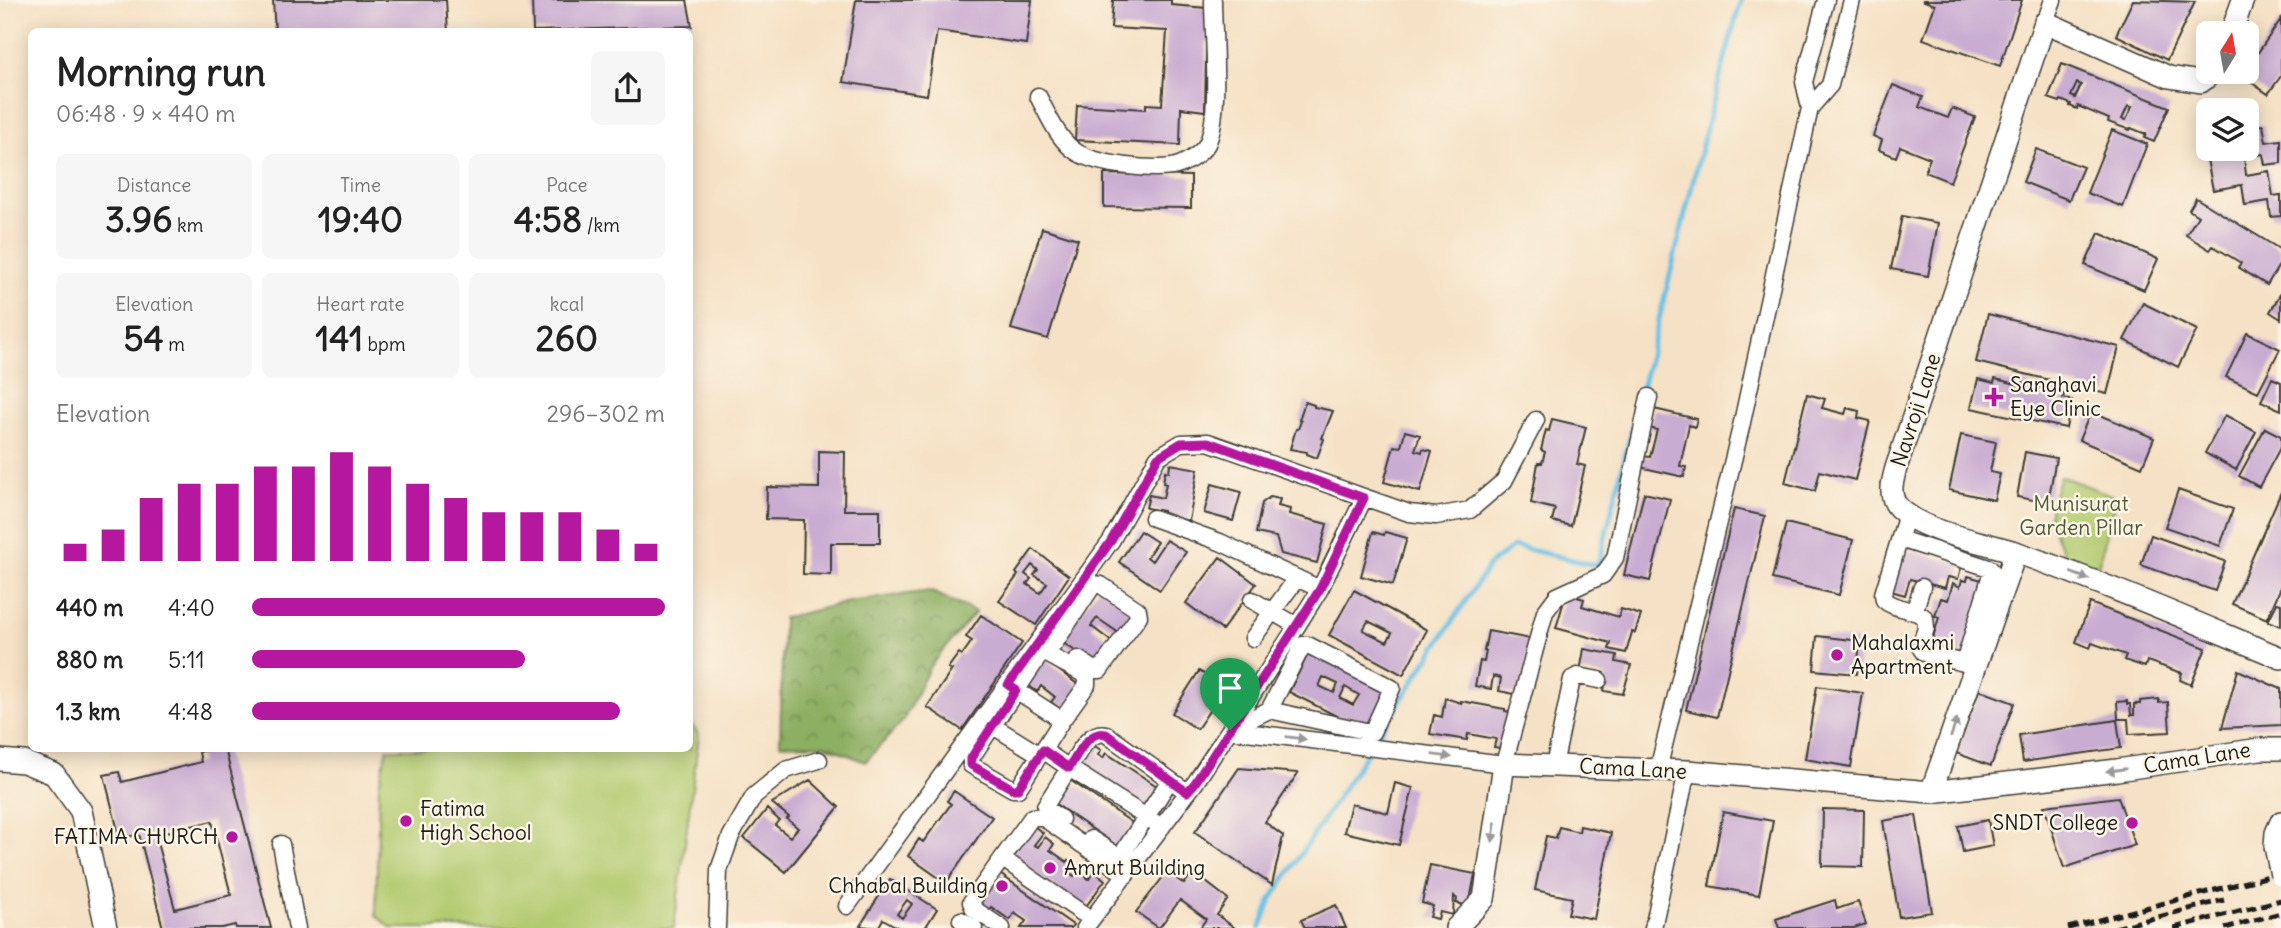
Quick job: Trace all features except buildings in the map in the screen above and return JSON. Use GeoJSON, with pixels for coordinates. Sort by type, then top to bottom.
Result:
{"type":"FeatureCollection","features":[{"type":"Feature","properties":{"kind":"street"},"geometry":{"type":"LineString","coordinates":[[1038,96],[1059,134],[1077,153],[1112,164],[1148,168],[1175,167],[1194,157],[1206,145],[1214,120],[1213,0]]}},
{"type":"Feature","properties":{"kind":"street"},"geometry":{"type":"LineString","coordinates":[[1658,769],[1741,427],[1810,108],[1804,82],[1826,0]]}},
{"type":"Feature","properties":{"kind":"street"},"geometry":{"type":"LineString","coordinates":[[1810,108],[1830,85],[1852,0]]}},
{"type":"Feature","properties":{"kind":"street","name":"Navroji Lane"},"geometry":{"type":"LineString","coordinates":[[1908,514],[1897,506],[1891,489],[1896,468],[2053,0]]}},
{"type":"Feature","properties":{"kind":"street"},"geometry":{"type":"LineString","coordinates":[[2235,21],[2243,0]]}},
{"type":"Feature","properties":{"kind":"street"},"geometry":{"type":"LineString","coordinates":[[2045,22],[2169,77],[2196,81]]}},
{"type":"Feature","properties":{"kind":"street"},"geometry":{"type":"LineString","coordinates":[[1456,928],[1485,898],[1504,764],[1545,612],[1557,596],[1603,575],[1615,558],[1650,397]]}},
{"type":"Feature","properties":{"kind":"street"},"geometry":{"type":"LineString","coordinates":[[1049,641],[1111,541],[1158,457],[1181,443],[1208,442],[1409,513],[1436,516],[1470,510],[1504,481],[1536,420]]}},
{"type":"Feature","properties":{"kind":"street"},"geometry":{"type":"LineString","coordinates":[[1003,859],[1087,920],[1126,866],[1162,827],[1230,730],[1320,589],[1364,498]]}},
{"type":"Feature","properties":{"kind":"street"},"geometry":{"type":"LineString","coordinates":[[1970,665],[1924,653],[1920,647],[1926,628],[1925,618],[1921,614],[1891,606],[1884,600],[1883,594],[1908,514],[1919,523],[2016,552],[2094,581],[2281,658]]}},
{"type":"Feature","properties":{"kind":"street"},"geometry":{"type":"LineString","coordinates":[[1153,518],[1220,542],[1320,589]]}},
{"type":"Feature","properties":{"kind":"street"},"geometry":{"type":"LineString","coordinates":[[1900,540],[1992,571],[1970,665],[1931,792]]}},
{"type":"Feature","properties":{"kind":"street"},"geometry":{"type":"LineString","coordinates":[[1970,665],[2016,552]]}},
{"type":"Feature","properties":{"kind":"street"},"geometry":{"type":"LineString","coordinates":[[1254,638],[1297,578]]}},
{"type":"Feature","properties":{"kind":"street"},"geometry":{"type":"LineString","coordinates":[[848,906],[1012,688],[1049,641],[1094,584],[1101,585],[1140,612],[1100,670],[1049,641]]}},
{"type":"Feature","properties":{"kind":"street"},"geometry":{"type":"LineString","coordinates":[[1914,612],[1922,587]]}},
{"type":"Feature","properties":{"kind":"street"},"geometry":{"type":"LineString","coordinates":[[1252,600],[1297,626]]}},
{"type":"Feature","properties":{"kind":"street"},"geometry":{"type":"LineString","coordinates":[[1230,730],[1269,710],[1301,647],[1306,645],[1392,688],[1372,732],[1269,710]]}},
{"type":"Feature","properties":{"kind":"street"},"geometry":{"type":"LineString","coordinates":[[988,723],[971,758],[971,765],[1013,789],[1018,789],[1087,685],[1087,676],[1045,653],[1040,655],[1012,688]]}},
{"type":"Feature","properties":{"kind":"street"},"geometry":{"type":"LineString","coordinates":[[1554,766],[1572,679],[1578,676],[1599,680]]}},
{"type":"Feature","properties":{"kind":"street"},"geometry":{"type":"LineString","coordinates":[[1012,688],[1062,720]]}},
{"type":"Feature","properties":{"kind":"street"},"geometry":{"type":"LineString","coordinates":[[988,723],[1069,768],[1162,827]]}},
{"type":"Feature","properties":{"kind":"street","name":"Cama Lane"},"geometry":{"type":"LineString","coordinates":[[1230,730],[1504,764],[1658,769],[1931,792],[2117,770],[2260,749],[2281,749]]}},
{"type":"Feature","properties":{"kind":"street"},"geometry":{"type":"LineString","coordinates":[[1126,866],[1045,806],[1046,800],[1091,736],[1099,732],[1106,734],[1187,792]]}},
{"type":"Feature","properties":{"kind":"street"},"geometry":{"type":"LineString","coordinates":[[0,760],[24,762],[54,774],[81,811],[106,928]]}},
{"type":"Feature","properties":{"kind":"street"},"geometry":{"type":"LineString","coordinates":[[718,928],[719,870],[731,836],[754,796],[786,771],[819,760]]}},
{"type":"Feature","properties":{"kind":"street"},"geometry":{"type":"LineString","coordinates":[[1653,928],[1686,771]]}},
{"type":"Feature","properties":{"kind":"street"},"geometry":{"type":"LineString","coordinates":[[1126,866],[1146,817],[1171,780]]}},
{"type":"Feature","properties":{"kind":"street"},"geometry":{"type":"LineString","coordinates":[[1002,928],[971,905],[971,902],[1032,817],[1042,817],[1126,866]]}},
{"type":"Feature","properties":{"kind":"street"},"geometry":{"type":"LineString","coordinates":[[2281,822],[2276,833],[2275,846],[2281,875]]}},
{"type":"Feature","properties":{"kind":"street"},"geometry":{"type":"LineString","coordinates":[[281,844],[297,928]]}},
{"type":"Feature","properties":{"kind":"green space","name":"Munisurat Garden Pillar"},"geometry":{"type":"Polygon","coordinates":[[[2060,476],[2117,497],[2094,581],[2072,573],[2049,519],[2060,476]]]}},
{"type":"Feature","properties":{"kind":"green space"},"geometry":{"type":"Polygon","coordinates":[[[930,591],[976,612],[930,666],[903,721],[865,762],[825,745],[780,744],[783,618],[848,602],[930,591]]]}},
{"type":"Feature","properties":{"kind":"green space"},"geometry":{"type":"Polygon","coordinates":[[[693,727],[699,735],[674,928],[391,928],[376,915],[379,785],[386,752],[693,752],[693,727]]]}},
{"type":"Feature","properties":{"kind":"waterway"},"geometry":{"type":"LineString","coordinates":[[1260,928],[1271,900],[1489,565],[1514,546],[1598,566],[1708,121],[1741,0]]}},
{"type":"Feature","properties":{"kind":"railway"},"geometry":{"type":"LineString","coordinates":[[2068,928],[2281,873]]}},
{"type":"Feature","properties":{"kind":"railway"},"geometry":{"type":"LineString","coordinates":[[2115,928],[2224,900]]}},
{"type":"Feature","properties":{"kind":"railway"},"geometry":{"type":"LineString","coordinates":[[2174,928],[2281,900]]}},
{"type":"Feature","properties":{"kind":"railway"},"geometry":{"type":"LineString","coordinates":[[2225,928],[2281,913]]}},
{"type":"Feature","properties":{"kind":"place","name":"Sanghavi Eye Clinic"},"geometry":{"type":"Point","coordinates":[1994,397]}},
{"type":"Feature","properties":{"kind":"place","name":"Mahalaxmi Apartment"},"geometry":{"type":"Point","coordinates":[1837,655]}},
{"type":"Feature","properties":{"kind":"place","name":"Fatima High School"},"geometry":{"type":"Point","coordinates":[406,821]}},
{"type":"Feature","properties":{"kind":"place","name":"SNDT College"},"geometry":{"type":"Point","coordinates":[2132,823]}},
{"type":"Feature","properties":{"kind":"place","name":"FATIMA CHURCH"},"geometry":{"type":"Point","coordinates":[232,837]}},
{"type":"Feature","properties":{"kind":"place","name":"Amrut Building"},"geometry":{"type":"Point","coordinates":[1050,868]}},
{"type":"Feature","properties":{"kind":"place","name":"Chhabal Building"},"geometry":{"type":"Point","coordinates":[1002,886]}},
{"type":"Feature","properties":{"kind":"route"},"geometry":{"type":"LineString","coordinates":[[1208,442],[1364,498],[1320,589],[1230,730],[1187,792],[1106,734],[1099,732],[1091,736],[1069,768],[1043,750],[1018,789],[1013,789],[971,765],[970,761],[1016,690],[1008,685],[1111,541],[1158,457],[1181,443],[1208,442]]}}]}
